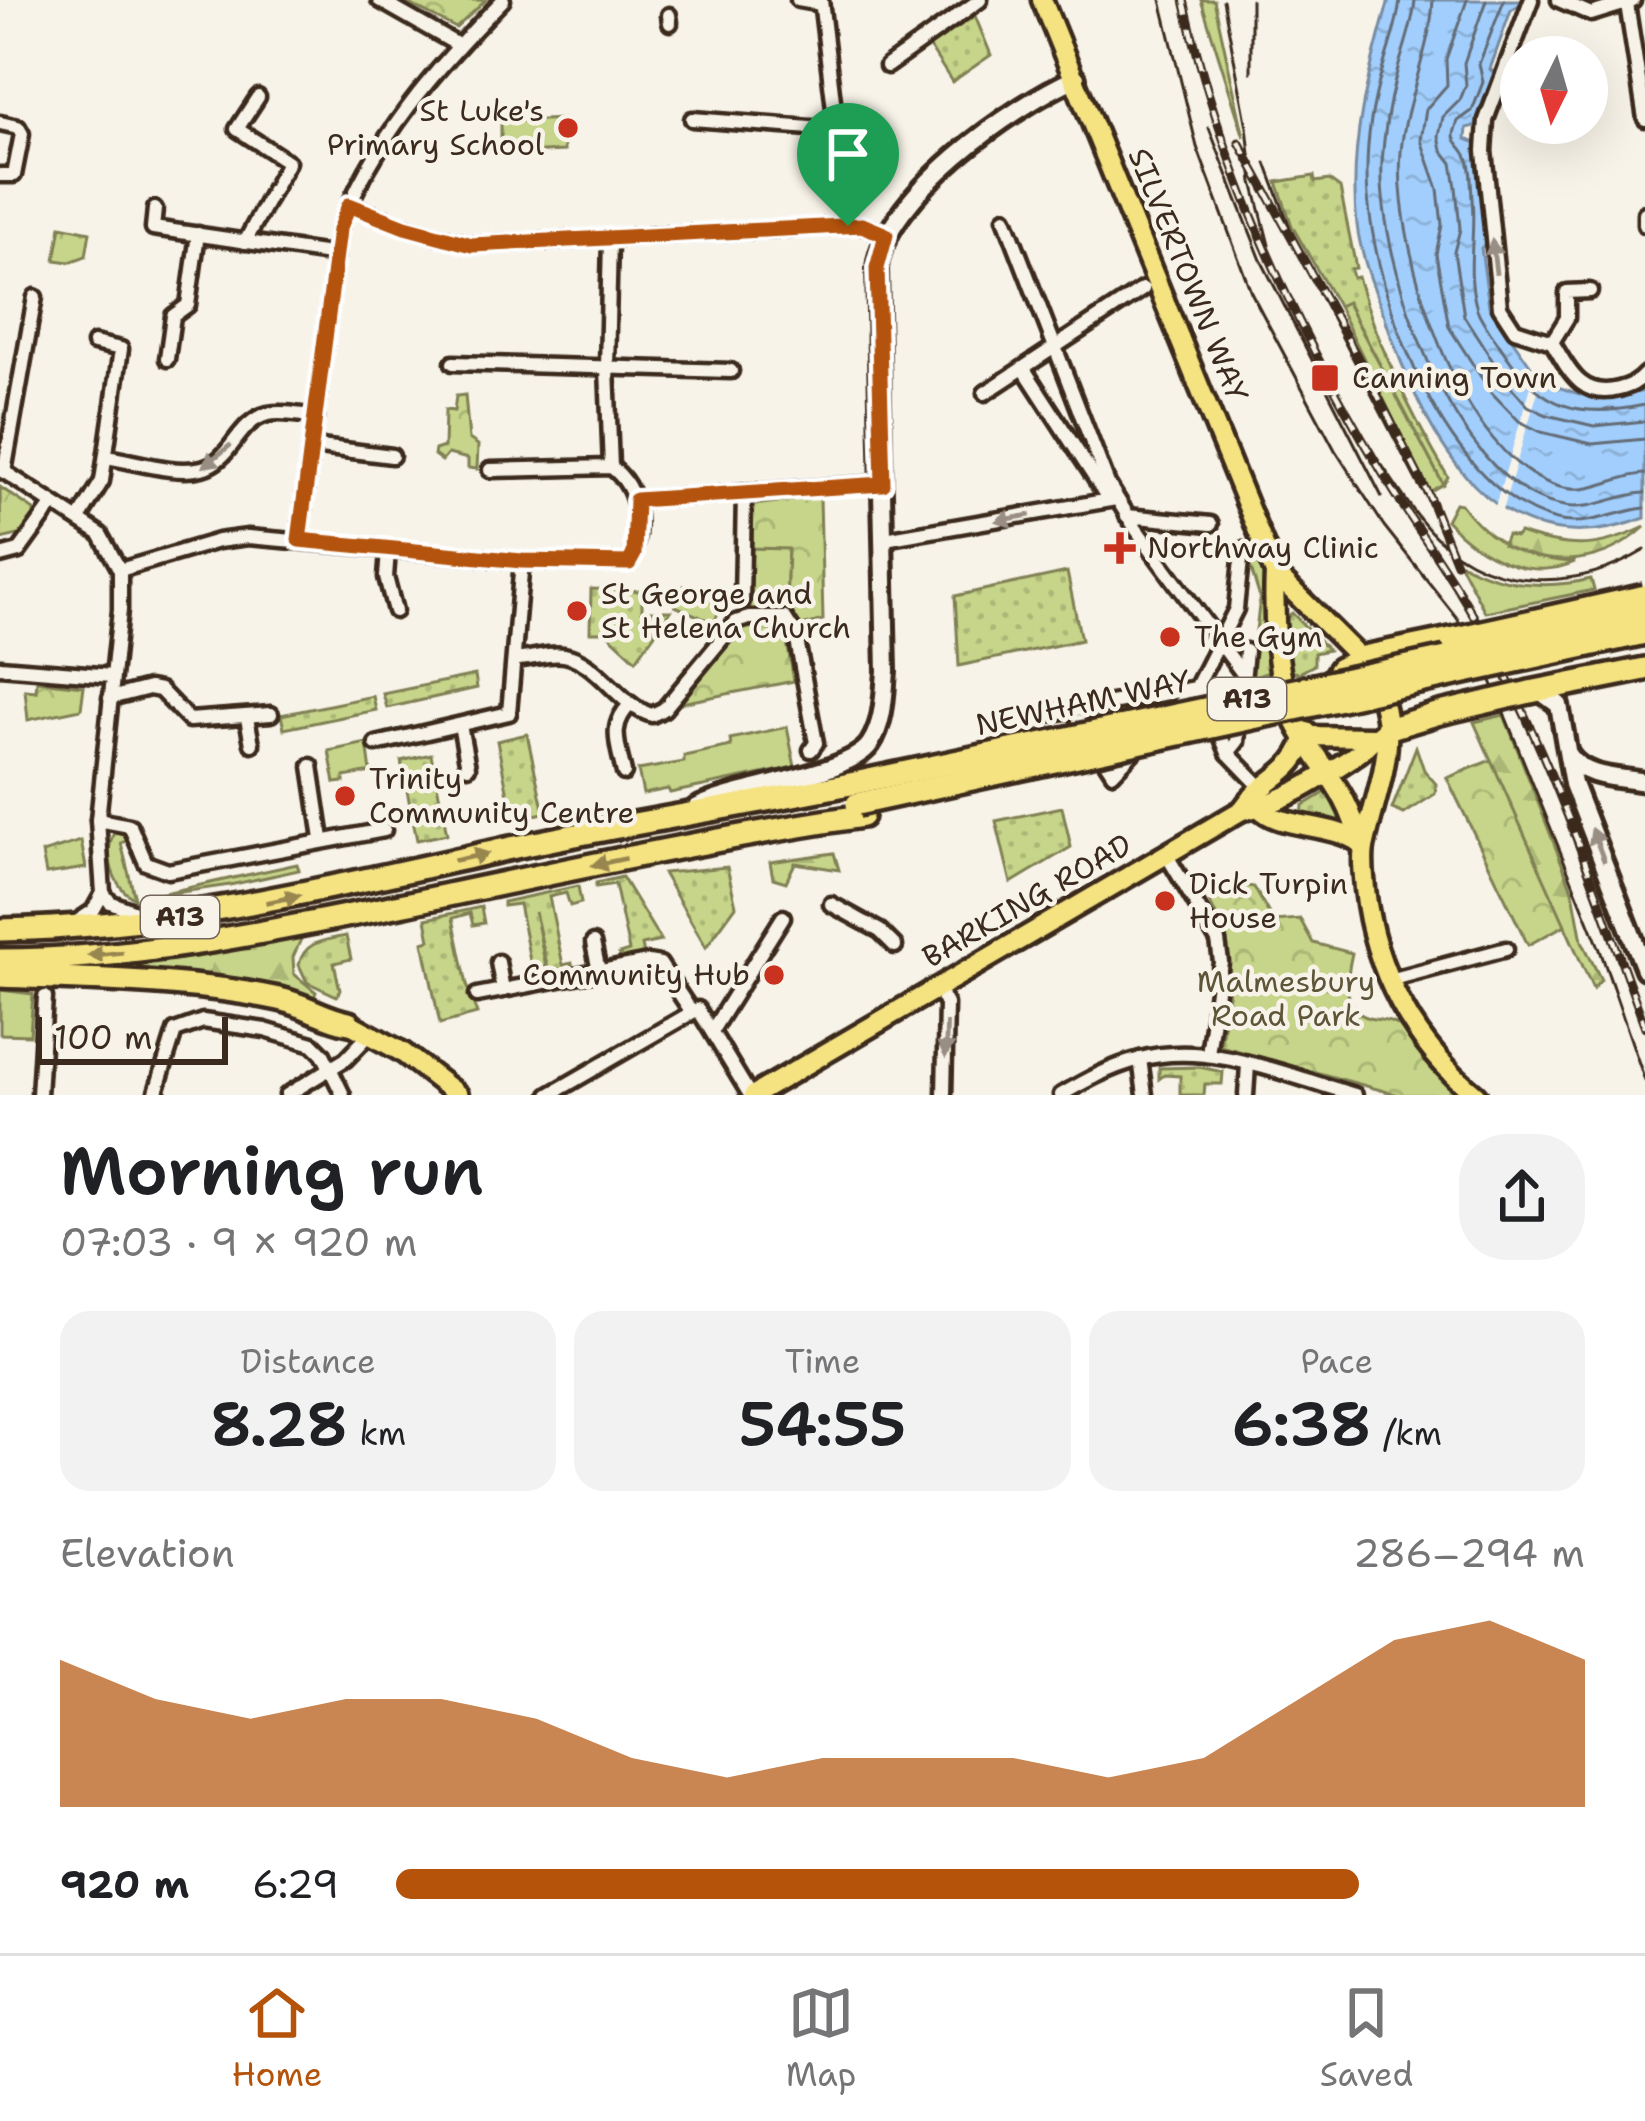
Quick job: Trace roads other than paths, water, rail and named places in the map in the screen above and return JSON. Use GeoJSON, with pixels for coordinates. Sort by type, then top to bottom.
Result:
{"type":"FeatureCollection","features":[{"type":"Feature","properties":{"kind":"highway"},"geometry":{"type":"LineString","coordinates":[[1359,658],[1645,596]]}},
{"type":"Feature","properties":{"kind":"highway","name":"NEWHAM WAY"},"geometry":{"type":"LineString","coordinates":[[0,960],[100,955],[214,941],[723,838],[856,800],[1645,620]]}},
{"type":"Feature","properties":{"kind":"highway","name":"NEWHAM WAY"},"geometry":{"type":"LineString","coordinates":[[856,800],[1645,633]]}},
{"type":"Feature","properties":{"kind":"highway","name":"NEWHAM WAY"},"geometry":{"type":"LineString","coordinates":[[0,930],[154,921],[250,905],[546,841],[674,820],[856,800],[1645,646]]}},
{"type":"Feature","properties":{"kind":"highway"},"geometry":{"type":"LineString","coordinates":[[1380,733],[1440,713],[1645,669]]}},
{"type":"Feature","properties":{"kind":"highway","name":"A13"},"geometry":{"type":"LineString","coordinates":[[0,976],[172,984],[244,994],[283,1000],[360,1028]]}},
{"type":"Feature","properties":{"kind":"main road","name":"SILVERTOWN WAY"},"geometry":{"type":"LineString","coordinates":[[1042,0],[1275,573],[1280,663],[1291,715],[1350,809],[1361,844]]}},
{"type":"Feature","properties":{"kind":"main road","name":"SILVERTOWN WAY"},"geometry":{"type":"LineString","coordinates":[[1275,573],[1375,679],[1380,733]]}},
{"type":"Feature","properties":{"kind":"main road","name":"BARKING ROAD"},"geometry":{"type":"LineString","coordinates":[[752,1095],[1251,809],[1252,794],[1299,759],[1312,713],[1327,683],[1339,668],[1359,658]]}},
{"type":"Feature","properties":{"kind":"main road"},"geometry":{"type":"LineString","coordinates":[[1306,736],[1380,733]]}},
{"type":"Feature","properties":{"kind":"main road"},"geometry":{"type":"LineString","coordinates":[[1251,809],[1363,750],[1380,733]]}},
{"type":"Feature","properties":{"kind":"main road"},"geometry":{"type":"LineString","coordinates":[[1380,733],[1389,757],[1361,844],[1372,931],[1389,981],[1432,1053],[1476,1095]]}},
{"type":"Feature","properties":{"kind":"main road"},"geometry":{"type":"LineString","coordinates":[[1251,809],[1268,817],[1340,830],[1361,844]]}},
{"type":"Feature","properties":{"kind":"main road"},"geometry":{"type":"LineString","coordinates":[[360,1028],[418,1063],[458,1095]]}},
{"type":"Feature","properties":{"kind":"street"},"geometry":{"type":"LineString","coordinates":[[379,0],[458,45]]}},
{"type":"Feature","properties":{"kind":"street"},"geometry":{"type":"LineString","coordinates":[[299,540],[336,255],[349,205],[391,132],[458,45],[502,0]]}},
{"type":"Feature","properties":{"kind":"street"},"geometry":{"type":"LineString","coordinates":[[798,0],[821,2],[848,226]]}},
{"type":"Feature","properties":{"kind":"street"},"geometry":{"type":"LineString","coordinates":[[887,66],[980,0]]}},
{"type":"Feature","properties":{"kind":"street"},"geometry":{"type":"LineString","coordinates":[[1531,0],[1486,120],[1484,151],[1500,307],[1515,330],[1552,342],[1576,382],[1587,389],[1626,388],[1645,374]]}},
{"type":"Feature","properties":{"kind":"street"},"geometry":{"type":"LineString","coordinates":[[1559,0],[1591,14],[1630,2],[1645,118]]}},
{"type":"Feature","properties":{"kind":"street"},"geometry":{"type":"LineString","coordinates":[[1076,78],[1043,93],[961,151],[886,235],[877,268],[885,539],[1113,500]]}},
{"type":"Feature","properties":{"kind":"street"},"geometry":{"type":"LineString","coordinates":[[245,242],[288,162],[237,129],[258,97]]}},
{"type":"Feature","properties":{"kind":"street"},"geometry":{"type":"LineString","coordinates":[[692,119],[836,130]]}},
{"type":"Feature","properties":{"kind":"street"},"geometry":{"type":"LineString","coordinates":[[0,123],[18,127],[22,134],[14,175],[0,175]]}},
{"type":"Feature","properties":{"kind":"street"},"geometry":{"type":"LineString","coordinates":[[349,205],[405,227],[472,245],[848,226],[872,226],[886,235]]}},
{"type":"Feature","properties":{"kind":"street"},"geometry":{"type":"LineString","coordinates":[[155,209],[153,228],[336,255]]}},
{"type":"Feature","properties":{"kind":"street"},"geometry":{"type":"LineString","coordinates":[[1645,212],[1645,225]]}},
{"type":"Feature","properties":{"kind":"street"},"geometry":{"type":"LineString","coordinates":[[1005,218],[1113,500]]}},
{"type":"Feature","properties":{"kind":"street"},"geometry":{"type":"LineString","coordinates":[[167,358],[173,316],[188,305],[198,234]]}},
{"type":"Feature","properties":{"kind":"street"},"geometry":{"type":"LineString","coordinates":[[610,239],[611,467]]}},
{"type":"Feature","properties":{"kind":"street"},"geometry":{"type":"LineString","coordinates":[[985,394],[1143,289]]}},
{"type":"Feature","properties":{"kind":"street"},"geometry":{"type":"LineString","coordinates":[[1552,342],[1567,318],[1567,292],[1590,291]]}},
{"type":"Feature","properties":{"kind":"street"},"geometry":{"type":"LineString","coordinates":[[35,298],[2,470],[100,534],[119,570],[120,610],[98,820],[103,893],[110,902],[154,921]]}},
{"type":"Feature","properties":{"kind":"street"},"geometry":{"type":"LineString","coordinates":[[79,519],[95,498],[106,457],[121,349],[94,343]]}},
{"type":"Feature","properties":{"kind":"street"},"geometry":{"type":"LineString","coordinates":[[453,363],[731,371]]}},
{"type":"Feature","properties":{"kind":"street"},"geometry":{"type":"LineString","coordinates":[[1024,369],[1113,500],[1243,674]]}},
{"type":"Feature","properties":{"kind":"street"},"geometry":{"type":"LineString","coordinates":[[106,457],[201,468],[224,455],[247,425],[260,417],[280,413],[316,417]]}},
{"type":"Feature","properties":{"kind":"street"},"geometry":{"type":"LineString","coordinates":[[312,446],[392,456]]}},
{"type":"Feature","properties":{"kind":"street"},"geometry":{"type":"LineString","coordinates":[[119,570],[248,537],[522,561],[629,563],[634,554],[636,500],[623,476],[611,467],[490,470]]}},
{"type":"Feature","properties":{"kind":"street"},"geometry":{"type":"LineString","coordinates":[[636,500],[883,484]]}},
{"type":"Feature","properties":{"kind":"street"},"geometry":{"type":"LineString","coordinates":[[742,601],[744,494]]}},
{"type":"Feature","properties":{"kind":"street"},"geometry":{"type":"LineString","coordinates":[[0,556],[19,551],[53,504]]}},
{"type":"Feature","properties":{"kind":"street"},"geometry":{"type":"LineString","coordinates":[[1127,516],[1210,524]]}},
{"type":"Feature","properties":{"kind":"street","name":"NEWHAM WAY"},"geometry":{"type":"LineString","coordinates":[[674,820],[717,797],[859,756],[870,744],[879,724],[886,671],[885,539]]}},
{"type":"Feature","properties":{"kind":"street"},"geometry":{"type":"LineString","coordinates":[[1122,762],[1196,688],[1236,609],[1242,550]]}},
{"type":"Feature","properties":{"kind":"street"},"geometry":{"type":"LineString","coordinates":[[388,551],[386,577],[395,611]]}},
{"type":"Feature","properties":{"kind":"street"},"geometry":{"type":"LineString","coordinates":[[376,744],[508,713],[522,561]]}},
{"type":"Feature","properties":{"kind":"street"},"geometry":{"type":"LineString","coordinates":[[515,659],[566,655],[585,664],[645,714],[658,713],[736,622],[779,617],[790,621],[814,747]]}},
{"type":"Feature","properties":{"kind":"street"},"geometry":{"type":"LineString","coordinates":[[1222,754],[1237,742],[1246,651]]}},
{"type":"Feature","properties":{"kind":"street"},"geometry":{"type":"LineString","coordinates":[[0,668],[112,676]]}},
{"type":"Feature","properties":{"kind":"street"},"geometry":{"type":"LineString","coordinates":[[1559,705],[1573,684]]}},
{"type":"Feature","properties":{"kind":"street"},"geometry":{"type":"LineString","coordinates":[[1042,715],[1196,688]]}},
{"type":"Feature","properties":{"kind":"street"},"geometry":{"type":"LineString","coordinates":[[1196,688],[1204,695],[1222,754],[1257,783]]}},
{"type":"Feature","properties":{"kind":"street"},"geometry":{"type":"LineString","coordinates":[[110,698],[160,690],[189,720],[271,714]]}},
{"type":"Feature","properties":{"kind":"street"},"geometry":{"type":"LineString","coordinates":[[1540,691],[1559,705],[1568,767],[1645,970]]}},
{"type":"Feature","properties":{"kind":"street"},"geometry":{"type":"LineString","coordinates":[[1122,762],[1148,696]]}},
{"type":"Feature","properties":{"kind":"street"},"geometry":{"type":"LineString","coordinates":[[809,705],[828,702]]}},
{"type":"Feature","properties":{"kind":"street"},"geometry":{"type":"LineString","coordinates":[[624,773],[614,729],[631,704]]}},
{"type":"Feature","properties":{"kind":"street"},"geometry":{"type":"LineString","coordinates":[[247,718],[252,744]]}},
{"type":"Feature","properties":{"kind":"street"},"geometry":{"type":"LineString","coordinates":[[1079,721],[1122,762]]}},
{"type":"Feature","properties":{"kind":"street"},"geometry":{"type":"LineString","coordinates":[[460,725],[468,767]]}},
{"type":"Feature","properties":{"kind":"street"},"geometry":{"type":"LineString","coordinates":[[1568,752],[1575,764],[1591,773],[1643,778]]}},
{"type":"Feature","properties":{"kind":"street"},"geometry":{"type":"LineString","coordinates":[[311,766],[322,839]]}},
{"type":"Feature","properties":{"kind":"street"},"geometry":{"type":"LineString","coordinates":[[1580,799],[1582,784],[1591,773]]}},
{"type":"Feature","properties":{"kind":"street"},"geometry":{"type":"LineString","coordinates":[[98,820],[130,826],[142,856],[159,871],[384,830]]}},
{"type":"Feature","properties":{"kind":"street"},"geometry":{"type":"LineString","coordinates":[[1166,854],[1218,941],[1221,962],[1208,1054]]}},
{"type":"Feature","properties":{"kind":"street"},"geometry":{"type":"LineString","coordinates":[[68,929],[92,911],[103,893]]}},
{"type":"Feature","properties":{"kind":"street"},"geometry":{"type":"LineString","coordinates":[[831,904],[880,931],[895,946]]}},
{"type":"Feature","properties":{"kind":"street"},"geometry":{"type":"LineString","coordinates":[[713,1029],[784,917]]}},
{"type":"Feature","properties":{"kind":"street"},"geometry":{"type":"LineString","coordinates":[[593,943],[599,971]]}},
{"type":"Feature","properties":{"kind":"street"},"geometry":{"type":"LineString","coordinates":[[1397,978],[1506,949]]}},
{"type":"Feature","properties":{"kind":"street"},"geometry":{"type":"LineString","coordinates":[[497,962],[503,990]]}},
{"type":"Feature","properties":{"kind":"street"},"geometry":{"type":"LineString","coordinates":[[476,995],[648,962],[660,964],[713,1029],[752,1095]]}},
{"type":"Feature","properties":{"kind":"street"},"geometry":{"type":"LineString","coordinates":[[938,988],[946,1004],[944,1095]]}},
{"type":"Feature","properties":{"kind":"street"},"geometry":{"type":"LineString","coordinates":[[39,1095],[44,997]]}},
{"type":"Feature","properties":{"kind":"street"},"geometry":{"type":"LineString","coordinates":[[549,1095],[694,1010]]}},
{"type":"Feature","properties":{"kind":"street"},"geometry":{"type":"LineString","coordinates":[[156,1092],[170,1039],[176,1031],[203,1022],[265,1030],[313,1044],[343,1095]]}},
{"type":"Feature","properties":{"kind":"street"},"geometry":{"type":"LineString","coordinates":[[287,1095],[359,1049],[360,1028]]}},
{"type":"Feature","properties":{"kind":"street"},"geometry":{"type":"LineString","coordinates":[[1061,1095],[1102,1072],[1140,1059],[1208,1054],[1350,1094]]}},
{"type":"Feature","properties":{"kind":"street"},"geometry":{"type":"LineString","coordinates":[[1140,1059],[1145,1095]]}},
{"type":"Feature","properties":{"kind":"street"},"geometry":{"type":"LineString","coordinates":[[1246,1095],[1248,1066]]}},
{"type":"Feature","properties":{"kind":"water"},"geometry":{"type":"Polygon","coordinates":[[[1389,0],[1527,0],[1511,10],[1500,36],[1490,69],[1498,77],[1480,125],[1467,128],[1466,139],[1476,143],[1488,241],[1481,248],[1489,306],[1542,382],[1598,400],[1645,391],[1645,518],[1592,531],[1547,528],[1508,512],[1475,485],[1446,451],[1403,366],[1362,250],[1355,167],[1367,83],[1389,0]]]}},
{"type":"Feature","properties":{"kind":"tram line"},"geometry":{"type":"LineString","coordinates":[[1161,0],[1197,147],[1251,292],[1335,450],[1384,526],[1457,618],[1487,671],[1599,947],[1645,1081]]}},
{"type":"Feature","properties":{"kind":"tram line"},"geometry":{"type":"LineString","coordinates":[[1223,0],[1253,182],[1269,245]]}},
{"type":"Feature","properties":{"kind":"tram line"},"geometry":{"type":"LineString","coordinates":[[1251,0],[1251,72]]}},
{"type":"Feature","properties":{"kind":"tram line"},"geometry":{"type":"LineString","coordinates":[[1209,128],[1261,260],[1382,497]]}},
{"type":"Feature","properties":{"kind":"tram line"},"geometry":{"type":"LineString","coordinates":[[1266,163],[1302,260],[1440,518]]}},
{"type":"Feature","properties":{"kind":"tram line"},"geometry":{"type":"LineString","coordinates":[[1381,464],[1437,538],[1485,569],[1511,577],[1566,578],[1593,573],[1645,550]]}},
{"type":"Feature","properties":{"kind":"railway"},"geometry":{"type":"LineString","coordinates":[[1184,0],[1218,123],[1289,300],[1348,414],[1500,664],[1568,817],[1645,1027]]}},
{"type":"Feature","properties":{"kind":"railway"},"geometry":{"type":"LineString","coordinates":[[1239,142],[1369,378],[1429,496],[1456,563]]}},
{"type":"Feature","properties":{"kind":"place","name":"St Luke's Primary School"},"geometry":{"type":"Point","coordinates":[568,128]}},
{"type":"Feature","properties":{"kind":"place","name":"Canning Town"},"geometry":{"type":"Point","coordinates":[1325,378]}},
{"type":"Feature","properties":{"kind":"place","name":"Northway Clinic"},"geometry":{"type":"Point","coordinates":[1120,548]}},
{"type":"Feature","properties":{"kind":"place","name":"St George and St Helena Church"},"geometry":{"type":"Point","coordinates":[577,611]}},
{"type":"Feature","properties":{"kind":"place","name":"The Gym"},"geometry":{"type":"Point","coordinates":[1170,637]}},
{"type":"Feature","properties":{"kind":"place","name":"Trinity Community Centre"},"geometry":{"type":"Point","coordinates":[345,796]}},
{"type":"Feature","properties":{"kind":"place","name":"Dick Turpin House"},"geometry":{"type":"Point","coordinates":[1165,901]}},
{"type":"Feature","properties":{"kind":"place","name":"Community Hub"},"geometry":{"type":"Point","coordinates":[774,975]}},
{"type":"Feature","properties":{"kind":"park label","name":"Malmesbury Road Park"},"geometry":{"type":"Point","coordinates":[1286,999]}}]}
